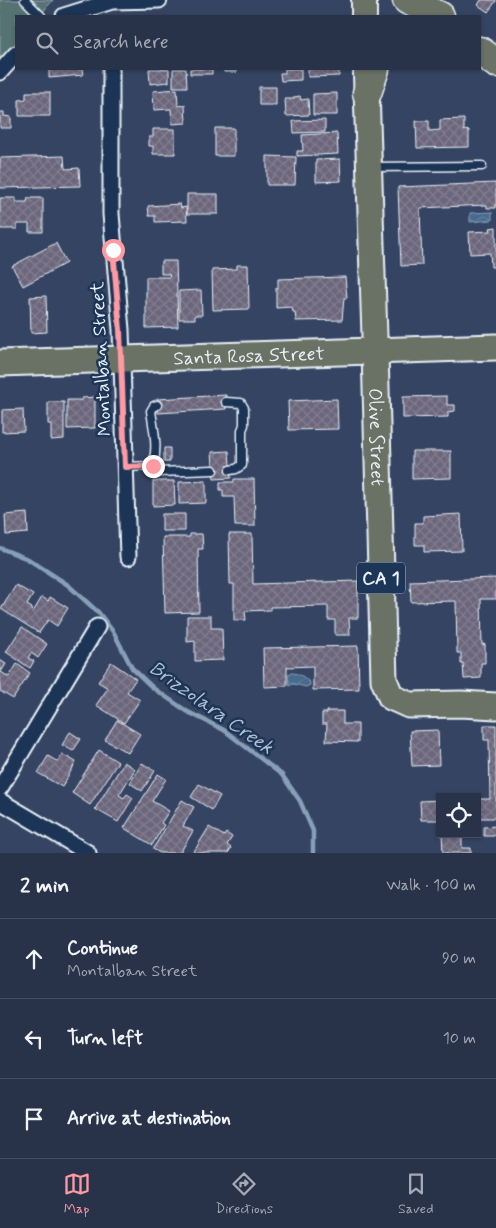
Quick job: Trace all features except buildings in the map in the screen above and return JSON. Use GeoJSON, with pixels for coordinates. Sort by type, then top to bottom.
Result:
{"type":"FeatureCollection","features":[{"type":"Feature","properties":{"kind":"highway"},"geometry":{"type":"LineString","coordinates":[[407,0],[438,15]]}},
{"type":"Feature","properties":{"kind":"highway"},"geometry":{"type":"LineString","coordinates":[[481,52],[496,63]]}},
{"type":"Feature","properties":{"kind":"highway","name":"Santa Rosa Street"},"geometry":{"type":"LineString","coordinates":[[0,362],[120,360],[496,347]]}},
{"type":"Feature","properties":{"kind":"highway","name":"Olive Street"},"geometry":{"type":"LineString","coordinates":[[374,352],[384,680],[391,697],[409,705],[462,704],[496,706]]}},
{"type":"Feature","properties":{"kind":"main road"},"geometry":{"type":"LineString","coordinates":[[364,0],[364,15]]}},
{"type":"Feature","properties":{"kind":"main road","name":"Olive Street"},"geometry":{"type":"LineString","coordinates":[[369,77],[369,167],[374,352]]}},
{"type":"Feature","properties":{"kind":"street"},"geometry":{"type":"LineString","coordinates":[[69,15],[112,6],[158,0]]}},
{"type":"Feature","properties":{"kind":"street"},"geometry":{"type":"LineString","coordinates":[[0,72],[15,55]]}},
{"type":"Feature","properties":{"kind":"street","name":"Montalban Street"},"geometry":{"type":"LineString","coordinates":[[111,70],[111,214],[120,330],[128,557]]}},
{"type":"Feature","properties":{"kind":"street"},"geometry":{"type":"LineString","coordinates":[[0,788],[96,627]]}},
{"type":"Feature","properties":{"kind":"street"},"geometry":{"type":"LineString","coordinates":[[0,801],[88,853]]}},
{"type":"Feature","properties":{"kind":"lane"},"geometry":{"type":"LineString","coordinates":[[25,0],[40,15]]}},
{"type":"Feature","properties":{"kind":"lane"},"geometry":{"type":"LineString","coordinates":[[369,167],[482,166]]}},
{"type":"Feature","properties":{"kind":"lane"},"geometry":{"type":"LineString","coordinates":[[226,402],[241,403],[244,408],[242,465],[230,470]]}},
{"type":"Feature","properties":{"kind":"lane"},"geometry":{"type":"LineString","coordinates":[[157,405],[151,411],[156,447],[153,466],[158,472],[213,470]]}},
{"type":"Feature","properties":{"kind":"lane"},"geometry":{"type":"LineString","coordinates":[[125,467],[153,466]]}},
{"type":"Feature","properties":{"kind":"green space"},"geometry":{"type":"Polygon","coordinates":[[[0,0],[53,0],[40,15],[15,15],[15,43],[0,60],[0,0]]]}},
{"type":"Feature","properties":{"kind":"water"},"geometry":{"type":"Polygon","coordinates":[[[492,212],[492,220],[470,222],[470,213],[492,212]]]}},
{"type":"Feature","properties":{"kind":"water"},"geometry":{"type":"Polygon","coordinates":[[[288,674],[302,676],[310,685],[306,687],[293,684],[289,686],[288,674]]]}},
{"type":"Feature","properties":{"kind":"waterway","name":"Brizzolara Creek"},"geometry":{"type":"LineString","coordinates":[[0,548],[28,559],[68,585],[99,613],[114,633],[132,668],[153,688],[188,712],[224,730],[282,775],[300,801],[313,831],[313,853]]}},
{"type":"Feature","properties":{"kind":"route"},"geometry":{"type":"LineString","coordinates":[[113,250],[120,330],[125,467],[153,466]]}}]}
